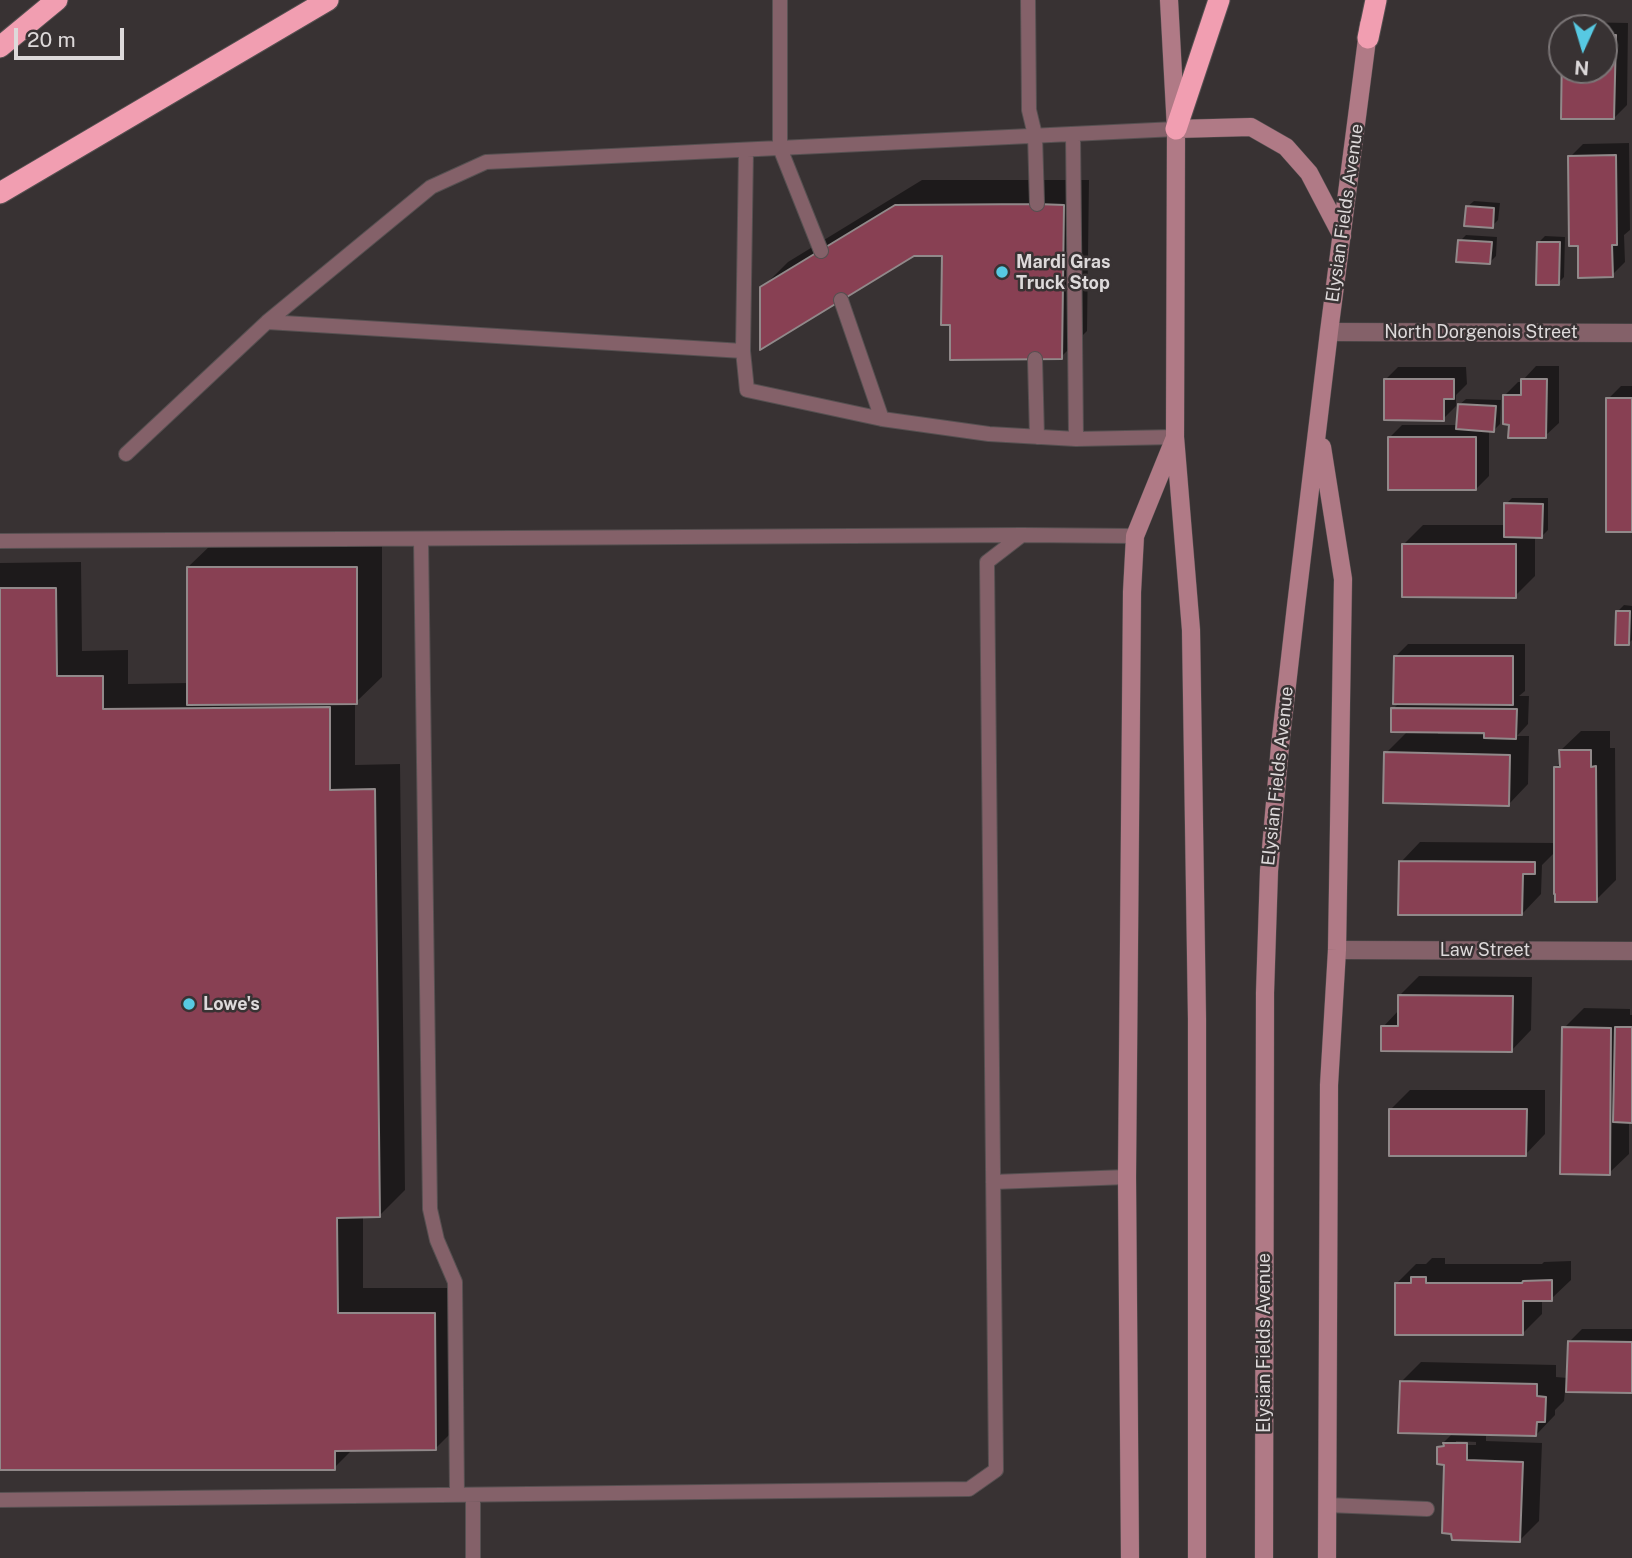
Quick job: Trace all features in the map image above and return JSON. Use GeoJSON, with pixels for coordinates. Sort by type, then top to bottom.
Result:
{"type":"FeatureCollection","features":[{"type":"Feature","properties":{"kind":"highway"},"geometry":{"type":"LineString","coordinates":[[0,47],[57,0]]}},
{"type":"Feature","properties":{"kind":"highway"},"geometry":{"type":"LineString","coordinates":[[0,193],[328,0]]}},
{"type":"Feature","properties":{"kind":"highway"},"geometry":{"type":"LineString","coordinates":[[1175,129],[1219,0]]}},
{"type":"Feature","properties":{"kind":"highway"},"geometry":{"type":"LineString","coordinates":[[1368,38],[1376,0]]}},
{"type":"Feature","properties":{"kind":"main road"},"geometry":{"type":"LineString","coordinates":[[1169,0],[1175,129],[1175,437],[1191,630],[1197,1018],[1197,1558]]}},
{"type":"Feature","properties":{"kind":"main road","name":"Elysian Fields Avenue"},"geometry":{"type":"LineString","coordinates":[[1264,1558],[1265,993],[1269,871],[1279,760],[1329,332],[1368,38],[1370,0]]}},
{"type":"Feature","properties":{"kind":"main road"},"geometry":{"type":"LineString","coordinates":[[1175,129],[1251,127],[1286,148],[1309,173],[1342,236]]}},
{"type":"Feature","properties":{"kind":"main road"},"geometry":{"type":"LineString","coordinates":[[1318,425],[1343,579],[1337,950],[1329,1085],[1327,1558]]}},
{"type":"Feature","properties":{"kind":"main road"},"geometry":{"type":"LineString","coordinates":[[1130,1558],[1127,1177],[1132,592],[1135,536],[1175,437]]}},
{"type":"Feature","properties":{"kind":"street","name":"North Dorgenois Street"},"geometry":{"type":"LineString","coordinates":[[1329,332],[1632,332]]}},
{"type":"Feature","properties":{"kind":"street","name":"Law Street"},"geometry":{"type":"LineString","coordinates":[[1337,950],[1632,951]]}},
{"type":"Feature","properties":{"kind":"lane"},"geometry":{"type":"LineString","coordinates":[[780,0],[780,148],[821,251]]}},
{"type":"Feature","properties":{"kind":"lane"},"geometry":{"type":"LineString","coordinates":[[1028,0],[1029,110],[1035,135],[1037,204]]}},
{"type":"Feature","properties":{"kind":"lane"},"geometry":{"type":"LineString","coordinates":[[126,454],[267,322],[431,187],[486,162],[1175,129]]}},
{"type":"Feature","properties":{"kind":"lane"},"geometry":{"type":"LineString","coordinates":[[1073,134],[1076,439]]}},
{"type":"Feature","properties":{"kind":"lane"},"geometry":{"type":"LineString","coordinates":[[747,151],[743,351],[747,390],[882,419],[989,434],[1076,439],[1175,437]]}},
{"type":"Feature","properties":{"kind":"lane"},"geometry":{"type":"LineString","coordinates":[[841,300],[882,419]]}},
{"type":"Feature","properties":{"kind":"lane"},"geometry":{"type":"LineString","coordinates":[[267,322],[743,351]]}},
{"type":"Feature","properties":{"kind":"lane"},"geometry":{"type":"LineString","coordinates":[[1035,359],[1037,437]]}},
{"type":"Feature","properties":{"kind":"lane"},"geometry":{"type":"LineString","coordinates":[[0,1500],[969,1489],[996,1470],[986,562],[1021,535]]}},
{"type":"Feature","properties":{"kind":"lane"},"geometry":{"type":"LineString","coordinates":[[0,541],[1135,536]]}},
{"type":"Feature","properties":{"kind":"lane"},"geometry":{"type":"LineString","coordinates":[[421,539],[430,1209],[437,1240],[455,1282],[457,1495]]}},
{"type":"Feature","properties":{"kind":"lane"},"geometry":{"type":"LineString","coordinates":[[993,1182],[1127,1177]]}},
{"type":"Feature","properties":{"kind":"lane"},"geometry":{"type":"LineString","coordinates":[[473,1495],[473,1558]]}},
{"type":"Feature","properties":{"kind":"lane"},"geometry":{"type":"LineString","coordinates":[[1327,1505],[1427,1508]]}},
{"type":"Feature","properties":{"kind":"building"},"geometry":{"type":"Polygon","coordinates":[[[1561,84],[1615,84],[1614,119],[1561,119],[1561,84]]]}},
{"type":"Feature","properties":{"kind":"building"},"geometry":{"type":"Polygon","coordinates":[[[1616,155],[1617,245],[1612,245],[1613,277],[1578,278],[1578,246],[1569,246],[1568,156],[1616,155]]]}},
{"type":"Feature","properties":{"kind":"building","name":"Mardi Gras Truck Stop"},"geometry":{"type":"Polygon","coordinates":[[[895,205],[1064,205],[1062,359],[950,360],[950,325],[941,325],[942,256],[914,256],[760,350],[760,287],[895,205]]]}},
{"type":"Feature","properties":{"kind":"building"},"geometry":{"type":"Polygon","coordinates":[[[1466,206],[1494,208],[1493,228],[1464,226],[1466,206]]]}},
{"type":"Feature","properties":{"kind":"building"},"geometry":{"type":"Polygon","coordinates":[[[1458,240],[1492,242],[1490,264],[1456,262],[1458,240]]]}},
{"type":"Feature","properties":{"kind":"building"},"geometry":{"type":"Polygon","coordinates":[[[1537,242],[1560,242],[1559,285],[1536,285],[1537,242]]]}},
{"type":"Feature","properties":{"kind":"building"},"geometry":{"type":"Polygon","coordinates":[[[1384,379],[1454,379],[1454,399],[1444,399],[1444,421],[1384,420],[1384,379]]]}},
{"type":"Feature","properties":{"kind":"building"},"geometry":{"type":"Polygon","coordinates":[[[1521,379],[1547,379],[1546,438],[1508,438],[1509,425],[1503,424],[1503,395],[1521,395],[1521,379]]]}},
{"type":"Feature","properties":{"kind":"building"},"geometry":{"type":"Polygon","coordinates":[[[1606,398],[1632,398],[1632,532],[1606,532],[1606,398]]]}},
{"type":"Feature","properties":{"kind":"building"},"geometry":{"type":"Polygon","coordinates":[[[1458,404],[1496,406],[1494,432],[1456,429],[1458,404]]]}},
{"type":"Feature","properties":{"kind":"building"},"geometry":{"type":"Polygon","coordinates":[[[1388,437],[1476,437],[1476,490],[1388,490],[1388,437]]]}},
{"type":"Feature","properties":{"kind":"building"},"geometry":{"type":"Polygon","coordinates":[[[1504,503],[1543,504],[1542,538],[1504,537],[1504,503]]]}},
{"type":"Feature","properties":{"kind":"building"},"geometry":{"type":"Polygon","coordinates":[[[1402,544],[1516,544],[1516,598],[1402,597],[1402,544]]]}},
{"type":"Feature","properties":{"kind":"building"},"geometry":{"type":"Polygon","coordinates":[[[187,567],[357,567],[357,704],[187,705],[187,567]]]}},
{"type":"Feature","properties":{"kind":"building","name":"Lowe's"},"geometry":{"type":"Polygon","coordinates":[[[0,588],[56,588],[57,676],[103,676],[103,709],[330,707],[330,790],[375,789],[380,1217],[337,1218],[338,1313],[435,1313],[436,1450],[335,1451],[335,1470],[0,1470],[0,588]]]}},
{"type":"Feature","properties":{"kind":"building"},"geometry":{"type":"Polygon","coordinates":[[[1616,611],[1630,611],[1629,645],[1615,645],[1616,611]]]}},
{"type":"Feature","properties":{"kind":"building"},"geometry":{"type":"Polygon","coordinates":[[[1394,656],[1513,656],[1513,705],[1393,704],[1394,656]]]}},
{"type":"Feature","properties":{"kind":"building"},"geometry":{"type":"Polygon","coordinates":[[[1391,708],[1517,709],[1516,739],[1484,738],[1484,733],[1391,732],[1391,708]]]}},
{"type":"Feature","properties":{"kind":"building"},"geometry":{"type":"Polygon","coordinates":[[[1559,750],[1591,750],[1591,767],[1596,766],[1597,902],[1555,902],[1554,767],[1560,767],[1559,750]]]}},
{"type":"Feature","properties":{"kind":"building"},"geometry":{"type":"Polygon","coordinates":[[[1384,752],[1510,755],[1509,806],[1383,803],[1384,752]]]}},
{"type":"Feature","properties":{"kind":"building"},"geometry":{"type":"Polygon","coordinates":[[[1399,861],[1535,862],[1535,874],[1523,874],[1522,915],[1398,915],[1399,861]]]}},
{"type":"Feature","properties":{"kind":"building"},"geometry":{"type":"Polygon","coordinates":[[[1398,995],[1513,996],[1512,1052],[1381,1051],[1381,1026],[1398,1026],[1398,995]]]}},
{"type":"Feature","properties":{"kind":"building"},"geometry":{"type":"Polygon","coordinates":[[[1562,1027],[1611,1028],[1610,1175],[1560,1174],[1562,1027]]]}},
{"type":"Feature","properties":{"kind":"building"},"geometry":{"type":"Polygon","coordinates":[[[1615,1027],[1632,1027],[1632,1123],[1613,1122],[1615,1027]]]}},
{"type":"Feature","properties":{"kind":"building"},"geometry":{"type":"Polygon","coordinates":[[[1389,1109],[1527,1109],[1526,1156],[1389,1156],[1389,1109]]]}},
{"type":"Feature","properties":{"kind":"building"},"geometry":{"type":"Polygon","coordinates":[[[1411,1277],[1426,1277],[1426,1283],[1522,1283],[1552,1280],[1552,1301],[1523,1301],[1523,1335],[1395,1335],[1395,1283],[1411,1283],[1411,1277]]]}},
{"type":"Feature","properties":{"kind":"building"},"geometry":{"type":"Polygon","coordinates":[[[1568,1341],[1632,1342],[1632,1393],[1566,1392],[1568,1341]]]}},
{"type":"Feature","properties":{"kind":"building"},"geometry":{"type":"Polygon","coordinates":[[[1400,1381],[1537,1384],[1537,1396],[1546,1397],[1545,1422],[1537,1422],[1536,1436],[1398,1433],[1400,1381]]]}},
{"type":"Feature","properties":{"kind":"building"},"geometry":{"type":"Polygon","coordinates":[[[1443,1443],[1467,1443],[1467,1460],[1523,1462],[1520,1542],[1452,1540],[1451,1534],[1442,1533],[1444,1465],[1437,1464],[1437,1447],[1444,1446],[1443,1443]]]}},
{"type":"Feature","properties":{"kind":"place","name":"Mardi Gras Truck Stop"},"geometry":{"type":"Point","coordinates":[1002,272]}},
{"type":"Feature","properties":{"kind":"place","name":"Lowe's"},"geometry":{"type":"Point","coordinates":[189,1004]}}]}
